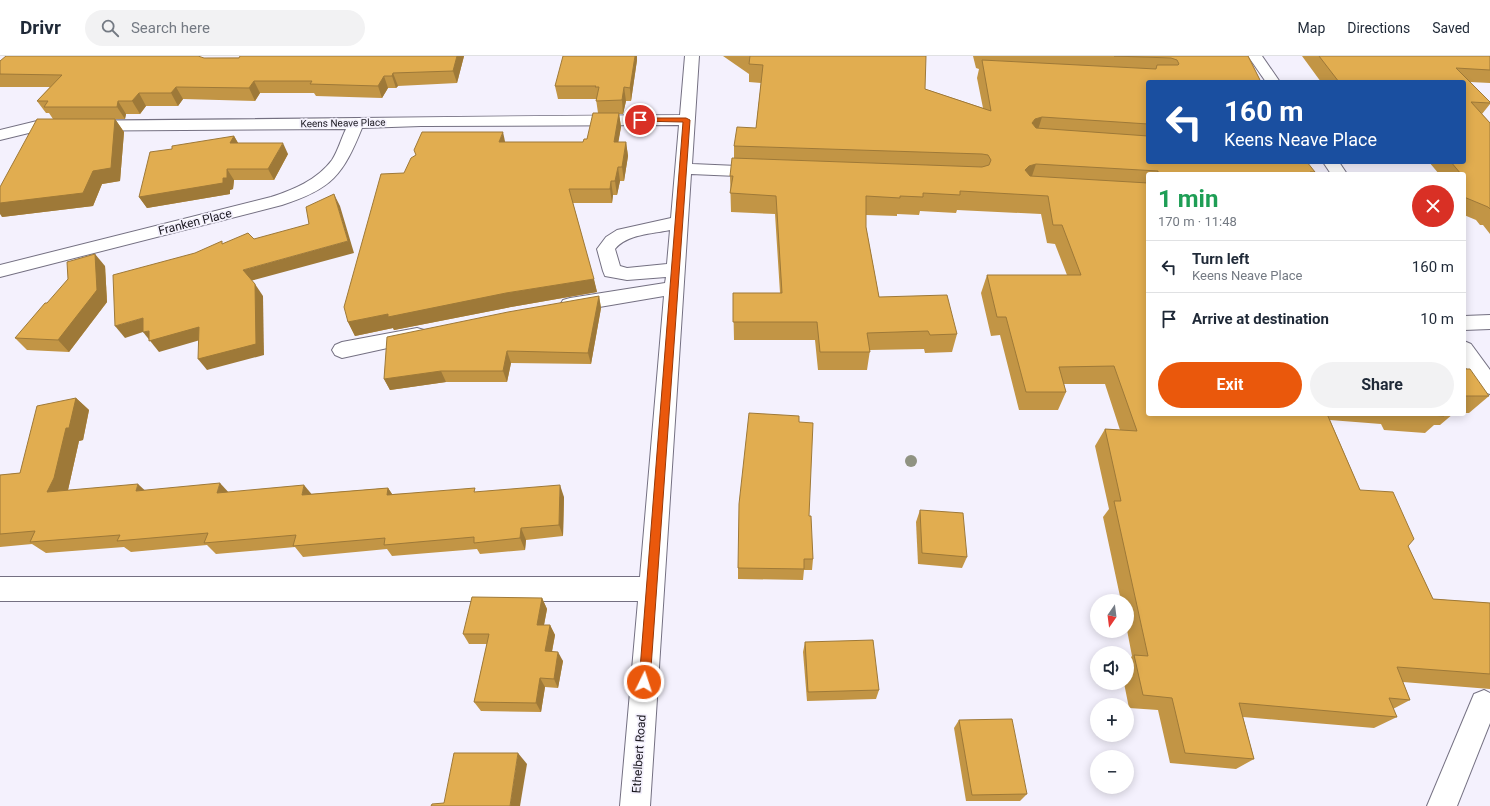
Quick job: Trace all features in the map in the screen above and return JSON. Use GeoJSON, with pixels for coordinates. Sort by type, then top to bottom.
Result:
{"type":"FeatureCollection","features":[{"type":"Feature","properties":{"kind":"street","name":"Ethelbert Road"},"geometry":{"type":"LineString","coordinates":[[635,806],[692,56]]}},
{"type":"Feature","properties":{"kind":"street"},"geometry":{"type":"LineString","coordinates":[[1255,56],[1272,80]]}},
{"type":"Feature","properties":{"kind":"street","name":"Keens Neave Place"},"geometry":{"type":"LineString","coordinates":[[0,135],[37,126],[356,124],[420,120],[686,120]]}},
{"type":"Feature","properties":{"kind":"street","name":"Franken Place"},"geometry":{"type":"LineString","coordinates":[[0,271],[269,203],[297,194],[314,185],[332,171],[339,162],[356,124]]}},
{"type":"Feature","properties":{"kind":"street"},"geometry":{"type":"LineString","coordinates":[[683,169],[778,172]]}},
{"type":"Feature","properties":{"kind":"street"},"geometry":{"type":"LineString","coordinates":[[675,279],[627,274],[612,270],[606,249],[612,241],[623,234],[679,222]]}},
{"type":"Feature","properties":{"kind":"street"},"geometry":{"type":"LineString","coordinates":[[550,309],[675,279]]}},
{"type":"Feature","properties":{"kind":"street"},"geometry":{"type":"LineString","coordinates":[[1466,323],[1490,322]]}},
{"type":"Feature","properties":{"kind":"street"},"geometry":{"type":"LineString","coordinates":[[342,350],[434,331]]}},
{"type":"Feature","properties":{"kind":"street"},"geometry":{"type":"LineString","coordinates":[[1466,353],[1488,383]]}},
{"type":"Feature","properties":{"kind":"street"},"geometry":{"type":"LineString","coordinates":[[1466,379],[1488,383]]}},
{"type":"Feature","properties":{"kind":"street"},"geometry":{"type":"LineString","coordinates":[[0,589],[651,589]]}},
{"type":"Feature","properties":{"kind":"street"},"geometry":{"type":"LineString","coordinates":[[1442,806],[1484,704]]}},
{"type":"Feature","properties":{"kind":"building"},"geometry":{"type":"Polygon","coordinates":[[[6,56],[198,56],[204,58],[239,58],[240,56],[457,56],[453,71],[393,73],[392,76],[384,76],[378,86],[310,84],[312,81],[254,81],[249,88],[176,87],[171,93],[139,93],[132,101],[118,101],[117,107],[44,107],[48,101],[37,101],[62,75],[0,74],[0,61],[6,56]]]}},
{"type":"Feature","properties":{"kind":"building"},"geometry":{"type":"Polygon","coordinates":[[[563,56],[635,56],[630,88],[624,87],[622,100],[596,101],[599,87],[555,86],[563,56]]]}},
{"type":"Feature","properties":{"kind":"building"},"geometry":{"type":"Polygon","coordinates":[[[750,56],[926,56],[925,89],[991,111],[982,60],[1156,69],[1157,65],[1179,64],[1177,60],[1171,58],[1114,56],[1248,56],[1260,80],[1146,80],[1146,124],[1042,117],[1035,119],[1032,123],[1036,128],[1146,136],[1146,164],[1309,164],[1315,172],[1158,172],[1036,164],[1029,166],[1025,170],[1030,176],[1146,183],[1146,416],[1328,416],[1360,490],[1393,492],[1414,539],[1408,546],[1433,599],[1490,603],[1490,674],[1397,667],[1410,700],[1389,698],[1397,717],[1239,703],[1254,759],[1185,753],[1172,698],[1143,695],[1134,655],[1148,656],[1114,501],[1121,501],[1105,429],[1137,431],[1114,366],[1059,367],[1066,392],[1026,392],[1006,317],[997,317],[987,275],[1081,275],[1062,225],[1053,225],[1048,196],[960,191],[960,195],[923,193],[923,197],[900,196],[900,198],[866,196],[866,227],[879,297],[947,295],[957,334],[930,335],[928,331],[867,333],[870,352],[820,352],[817,322],[733,322],[733,293],[782,293],[776,196],[730,193],[733,176],[730,176],[732,158],[982,167],[989,165],[991,160],[988,155],[982,154],[734,146],[737,127],[756,128],[763,65],[749,64],[750,56]]]}},
{"type":"Feature","properties":{"kind":"building"},"geometry":{"type":"Polygon","coordinates":[[[1319,56],[1490,56],[1490,70],[1456,68],[1490,102],[1471,102],[1490,123],[1490,209],[1466,198],[1466,172],[1459,172],[1453,164],[1466,164],[1466,80],[1337,80],[1319,56]]]}},
{"type":"Feature","properties":{"kind":"building"},"geometry":{"type":"Polygon","coordinates":[[[593,113],[619,113],[614,142],[626,142],[622,167],[618,167],[615,181],[611,181],[610,189],[569,189],[594,279],[506,293],[388,317],[388,314],[348,322],[344,307],[381,174],[404,173],[411,158],[416,155],[414,150],[422,132],[503,132],[499,142],[583,142],[584,139],[587,139],[593,113]]]}},
{"type":"Feature","properties":{"kind":"building"},"geometry":{"type":"Polygon","coordinates":[[[37,119],[115,119],[111,168],[93,171],[83,193],[0,203],[0,187],[37,119]]]}},
{"type":"Feature","properties":{"kind":"building"},"geometry":{"type":"Polygon","coordinates":[[[234,136],[230,143],[283,143],[268,169],[227,169],[227,178],[223,178],[223,183],[139,197],[150,152],[172,149],[172,146],[234,136]]]}},
{"type":"Feature","properties":{"kind":"building"},"geometry":{"type":"Polygon","coordinates":[[[334,194],[348,241],[243,270],[255,284],[256,344],[198,359],[199,327],[149,341],[149,331],[143,332],[143,318],[115,326],[113,275],[195,253],[222,241],[222,244],[248,233],[254,239],[309,224],[306,207],[334,194]]]}},
{"type":"Feature","properties":{"kind":"building"},"geometry":{"type":"Polygon","coordinates":[[[95,254],[97,290],[58,340],[15,338],[68,279],[67,262],[95,254]]]}},
{"type":"Feature","properties":{"kind":"building"},"geometry":{"type":"Polygon","coordinates":[[[599,296],[588,353],[507,351],[503,371],[441,371],[384,379],[387,337],[508,312],[599,296]]]}},
{"type":"Feature","properties":{"kind":"building"},"geometry":{"type":"Polygon","coordinates":[[[1466,369],[1470,369],[1489,396],[1466,396],[1466,369]]]}},
{"type":"Feature","properties":{"kind":"building"},"geometry":{"type":"Polygon","coordinates":[[[76,398],[69,428],[66,428],[54,478],[47,492],[138,484],[136,491],[220,483],[217,493],[304,485],[302,495],[388,488],[387,495],[475,488],[474,492],[560,485],[559,525],[521,528],[520,538],[474,543],[474,537],[384,545],[385,538],[293,546],[296,535],[204,543],[208,533],[117,541],[120,535],[30,542],[35,531],[0,534],[0,475],[20,473],[37,406],[76,398]]]}},
{"type":"Feature","properties":{"kind":"building"},"geometry":{"type":"Polygon","coordinates":[[[749,413],[799,416],[799,422],[813,423],[809,516],[811,516],[813,559],[804,559],[804,569],[738,568],[739,504],[749,413]]]}},
{"type":"Feature","properties":{"kind":"building"},"geometry":{"type":"Polygon","coordinates":[[[920,510],[963,513],[967,557],[922,553],[920,510]]]}},
{"type":"Feature","properties":{"kind":"building"},"geometry":{"type":"Polygon","coordinates":[[[472,597],[542,598],[537,625],[550,625],[545,651],[558,652],[554,679],[540,678],[536,703],[474,702],[489,634],[463,634],[472,597]]]}},
{"type":"Feature","properties":{"kind":"building"},"geometry":{"type":"Polygon","coordinates":[[[873,640],[879,690],[808,692],[805,642],[873,640]]]}},
{"type":"Feature","properties":{"kind":"building"},"geometry":{"type":"Polygon","coordinates":[[[1012,719],[1027,794],[972,795],[959,720],[1012,719]]]}},
{"type":"Feature","properties":{"kind":"building"},"geometry":{"type":"Polygon","coordinates":[[[454,753],[518,753],[510,806],[431,806],[432,804],[444,803],[454,753]]]}},
{"type":"Feature","properties":{"kind":"route"},"geometry":{"type":"LineString","coordinates":[[640,120],[686,120],[644,682]]}}]}
